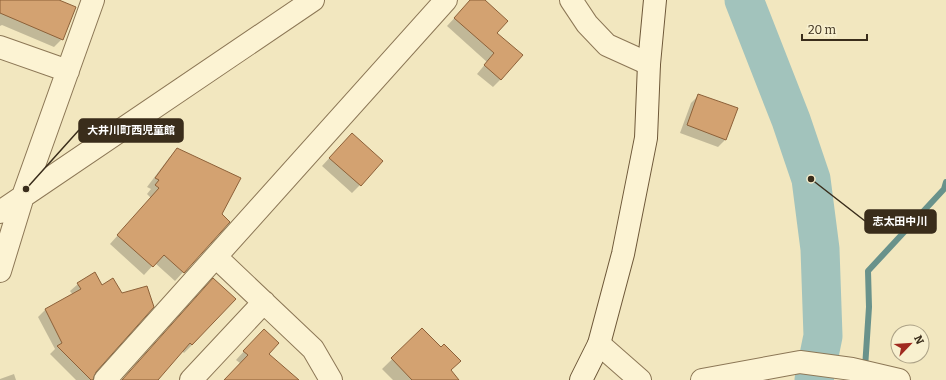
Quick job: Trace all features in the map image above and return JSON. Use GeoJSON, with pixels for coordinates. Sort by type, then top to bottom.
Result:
{"type":"FeatureCollection","features":[{"type":"Feature","properties":{"kind":"street"},"geometry":{"type":"LineString","coordinates":[[0,271],[23,196],[93,0]]}},
{"type":"Feature","properties":{"kind":"street"},"geometry":{"type":"LineString","coordinates":[[0,212],[313,0]]}},
{"type":"Feature","properties":{"kind":"street"},"geometry":{"type":"LineString","coordinates":[[105,380],[446,0]]}},
{"type":"Feature","properties":{"kind":"street"},"geometry":{"type":"LineString","coordinates":[[571,0],[587,24],[607,45],[649,64]]}},
{"type":"Feature","properties":{"kind":"street"},"geometry":{"type":"LineString","coordinates":[[581,380],[599,344],[623,254],[646,138],[649,64],[655,0]]}},
{"type":"Feature","properties":{"kind":"street"},"geometry":{"type":"LineString","coordinates":[[0,47],[68,71]]}},
{"type":"Feature","properties":{"kind":"street"},"geometry":{"type":"LineString","coordinates":[[216,257],[313,349],[331,380]]}},
{"type":"Feature","properties":{"kind":"street"},"geometry":{"type":"LineString","coordinates":[[191,380],[264,302]]}},
{"type":"Feature","properties":{"kind":"street"},"geometry":{"type":"LineString","coordinates":[[599,344],[640,380]]}},
{"type":"Feature","properties":{"kind":"street"},"geometry":{"type":"LineString","coordinates":[[702,380],[800,362],[855,370],[898,380]]}},
{"type":"Feature","properties":{"kind":"building"},"geometry":{"type":"Polygon","coordinates":[[[0,0],[59,0],[76,7],[63,40],[0,13],[0,0]]]}},
{"type":"Feature","properties":{"kind":"building"},"geometry":{"type":"Polygon","coordinates":[[[470,0],[485,0],[508,21],[497,33],[523,55],[501,80],[484,65],[494,53],[454,18],[470,0]]]}},
{"type":"Feature","properties":{"kind":"building"},"geometry":{"type":"Polygon","coordinates":[[[698,94],[738,108],[726,140],[687,125],[698,94]]]}},
{"type":"Feature","properties":{"kind":"building"},"geometry":{"type":"Polygon","coordinates":[[[352,133],[383,161],[361,186],[329,158],[352,133]]]}},
{"type":"Feature","properties":{"kind":"building"},"geometry":{"type":"Polygon","coordinates":[[[177,148],[241,178],[222,214],[230,222],[184,273],[164,255],[153,267],[117,235],[159,188],[155,185],[159,180],[155,178],[177,148]]]}},
{"type":"Feature","properties":{"kind":"building"},"geometry":{"type":"Polygon","coordinates":[[[95,272],[102,285],[113,278],[122,293],[147,286],[154,307],[96,372],[93,380],[91,380],[57,346],[62,343],[45,309],[81,289],[77,283],[95,272]]]}},
{"type":"Feature","properties":{"kind":"building"},"geometry":{"type":"Polygon","coordinates":[[[213,278],[236,299],[192,345],[190,343],[158,380],[122,380],[213,278]]]}},
{"type":"Feature","properties":{"kind":"building"},"geometry":{"type":"Polygon","coordinates":[[[422,328],[441,347],[444,344],[461,361],[451,370],[459,380],[412,380],[391,358],[422,328]]]}},
{"type":"Feature","properties":{"kind":"building"},"geometry":{"type":"Polygon","coordinates":[[[264,329],[279,343],[269,354],[299,380],[224,380],[248,355],[243,351],[264,329]]]}},
{"type":"Feature","properties":{"kind":"waterway"},"geometry":{"type":"LineString","coordinates":[[744,0],[791,120],[811,179],[820,249],[823,336],[814,380]]}},
{"type":"Feature","properties":{"kind":"waterway"},"geometry":{"type":"LineString","coordinates":[[865,368],[869,307],[868,271],[944,189],[946,182]]}},
{"type":"Feature","properties":{"kind":"place","name":"志太田中川"},"geometry":{"type":"Point","coordinates":[811,179]}},
{"type":"Feature","properties":{"kind":"place","name":"大井川町西児童館"},"geometry":{"type":"Point","coordinates":[26,189]}}]}
